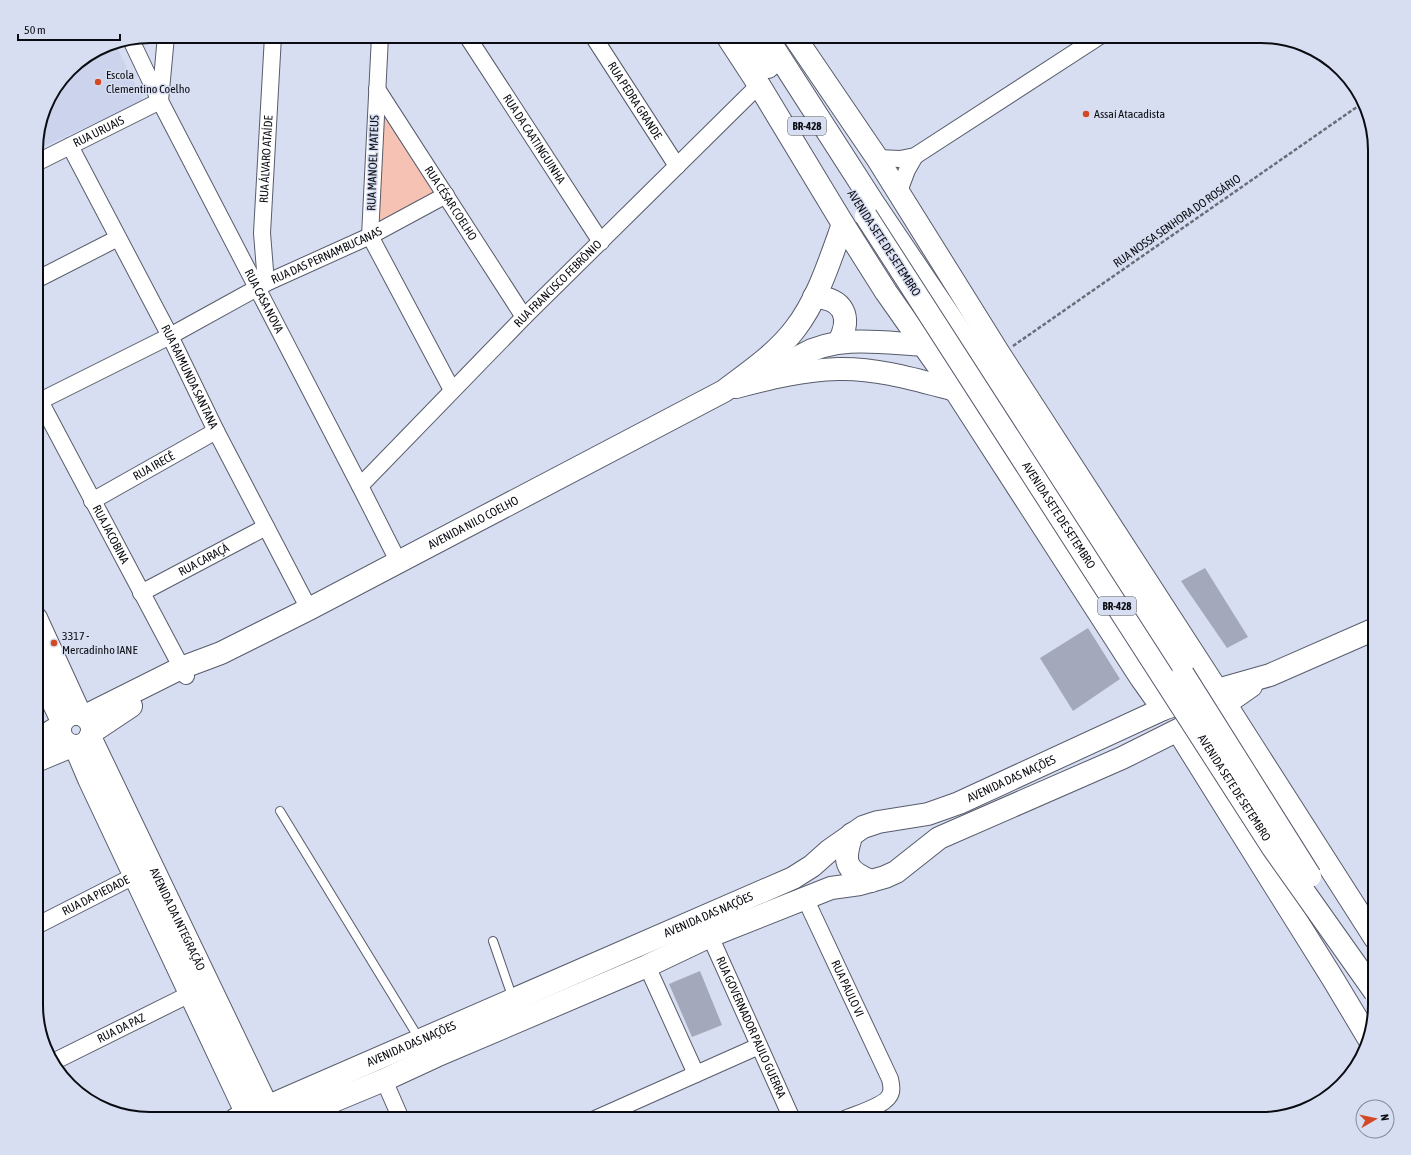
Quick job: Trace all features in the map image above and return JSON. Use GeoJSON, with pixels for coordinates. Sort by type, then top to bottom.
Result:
{"type":"FeatureCollection","features":[{"type":"Feature","properties":{"kind":"main road","name":"AVENIDA SETE DE SETEMBRO"},"geometry":{"type":"LineString","coordinates":[[732,43],[886,292],[955,390],[1141,678],[1164,709]]}},
{"type":"Feature","properties":{"kind":"main road","name":"AVENIDA SETE DE SETEMBRO"},"geometry":{"type":"LineString","coordinates":[[753,43],[1089,523],[1341,926],[1368,963]]}},
{"type":"Feature","properties":{"kind":"main road","name":"AVENIDA SETE DE SETEMBRO"},"geometry":{"type":"LineString","coordinates":[[770,43],[953,351],[1273,848],[1368,982]]}},
{"type":"Feature","properties":{"kind":"main road"},"geometry":{"type":"LineString","coordinates":[[799,43],[877,158],[898,194],[1000,355],[1368,927]]}},
{"type":"Feature","properties":{"kind":"main road"},"geometry":{"type":"LineString","coordinates":[[724,391],[780,346],[795,329],[814,297],[843,224]]}},
{"type":"Feature","properties":{"kind":"main road"},"geometry":{"type":"LineString","coordinates":[[814,297],[822,297],[832,300],[841,309],[846,324],[839,342]]}},
{"type":"Feature","properties":{"kind":"main road"},"geometry":{"type":"LineString","coordinates":[[773,377],[801,355],[830,343],[859,341],[923,345],[953,351]]}},
{"type":"Feature","properties":{"kind":"main road"},"geometry":{"type":"LineString","coordinates":[[724,391],[773,377],[811,370],[839,369],[906,377],[955,390]]}},
{"type":"Feature","properties":{"kind":"main road","name":"AVENIDA NILO COELHO"},"geometry":{"type":"LineString","coordinates":[[77,730],[128,708],[184,672],[221,652],[309,608],[724,391]]}},
{"type":"Feature","properties":{"kind":"main road"},"geometry":{"type":"LineString","coordinates":[[1222,698],[1260,679],[1368,632]]}},
{"type":"Feature","properties":{"kind":"main road","name":"AVENIDA DA INTEGRAÇÃO"},"geometry":{"type":"LineString","coordinates":[[43,637],[77,730],[89,779],[190,994],[238,1112]]}},
{"type":"Feature","properties":{"kind":"main road","name":"AVENIDA DA INTEGRAÇÃO"},"geometry":{"type":"LineString","coordinates":[[43,677],[77,730],[271,1109]]}},
{"type":"Feature","properties":{"kind":"main road"},"geometry":{"type":"LineString","coordinates":[[1139,720],[1144,709],[1146,698],[1141,678]]}},
{"type":"Feature","properties":{"kind":"main road","name":"AVENIDA DAS NAÇÕES"},"geometry":{"type":"LineString","coordinates":[[244,1112],[253,1102],[271,1109],[428,1048],[520,1008],[793,878],[812,866],[830,850],[863,827],[878,822],[928,814],[959,803],[1164,709],[1222,698]]}},
{"type":"Feature","properties":{"kind":"main road","name":"AVENIDA DAS NAÇÕES"},"geometry":{"type":"LineString","coordinates":[[520,1008],[647,966],[710,936],[831,888],[885,877],[896,872],[939,838],[1122,758],[1168,735],[1222,698]]}},
{"type":"Feature","properties":{"kind":"main road"},"geometry":{"type":"LineString","coordinates":[[43,738],[77,730]]}},
{"type":"Feature","properties":{"kind":"main road"},"geometry":{"type":"LineString","coordinates":[[43,756],[77,730]]}},
{"type":"Feature","properties":{"kind":"main road","name":"AVENIDA SETE DE SETEMBRO"},"geometry":{"type":"LineString","coordinates":[[1168,735],[1333,979],[1364,1031]]}},
{"type":"Feature","properties":{"kind":"main road"},"geometry":{"type":"LineString","coordinates":[[852,834],[847,852],[848,866],[851,871],[871,881]]}},
{"type":"Feature","properties":{"kind":"main road","name":"AVENIDA DAS NAÇÕES"},"geometry":{"type":"LineString","coordinates":[[307,1112],[384,1080],[428,1048]]}},
{"type":"Feature","properties":{"kind":"street"},"geometry":{"type":"LineString","coordinates":[[160,101],[165,43]]}},
{"type":"Feature","properties":{"kind":"street","name":"RUA ÁLVARO ATAÍDE"},"geometry":{"type":"LineString","coordinates":[[262,285],[262,233],[273,43]]}},
{"type":"Feature","properties":{"kind":"street","name":"RUA MANOEL MATEUS"},"geometry":{"type":"LineString","coordinates":[[370,236],[376,89],[379,43]]}},
{"type":"Feature","properties":{"kind":"street","name":"RUA DA CAATINGUINHA"},"geometry":{"type":"LineString","coordinates":[[472,43],[601,242]]}},
{"type":"Feature","properties":{"kind":"street","name":"RUA PEDRA GRANDE"},"geometry":{"type":"LineString","coordinates":[[598,43],[677,166]]}},
{"type":"Feature","properties":{"kind":"street"},"geometry":{"type":"LineString","coordinates":[[877,158],[900,159],[915,156],[1089,43]]}},
{"type":"Feature","properties":{"kind":"street","name":"RUA CASA NOVA"},"geometry":{"type":"LineString","coordinates":[[133,44],[160,101],[262,285],[398,561]]}},
{"type":"Feature","properties":{"kind":"street","name":"RUA FRANCISCO FEBRÔNIO"},"geometry":{"type":"LineString","coordinates":[[360,486],[524,317],[758,84]]}},
{"type":"Feature","properties":{"kind":"street","name":"RUA CÉSAR COELHO"},"geometry":{"type":"LineString","coordinates":[[376,89],[524,317]]}},
{"type":"Feature","properties":{"kind":"street","name":"RUA URUAIS"},"geometry":{"type":"LineString","coordinates":[[43,160],[160,101]]}},
{"type":"Feature","properties":{"kind":"street","name":"RUA RAIMUNDA SANTANA"},"geometry":{"type":"LineString","coordinates":[[70,146],[170,336],[216,431],[309,608]]}},
{"type":"Feature","properties":{"kind":"street"},"geometry":{"type":"LineString","coordinates":[[898,194],[907,170],[915,156]]}},
{"type":"Feature","properties":{"kind":"street","name":"RUA DAS PERNAMBUCANAS"},"geometry":{"type":"LineString","coordinates":[[43,400],[170,336],[262,285],[370,236],[446,195]]}},
{"type":"Feature","properties":{"kind":"street"},"geometry":{"type":"LineString","coordinates":[[370,236],[452,390]]}},
{"type":"Feature","properties":{"kind":"street"},"geometry":{"type":"LineString","coordinates":[[43,276],[118,238]]}},
{"type":"Feature","properties":{"kind":"street","name":"RUA JACOBINA"},"geometry":{"type":"LineString","coordinates":[[43,411],[184,672]]}},
{"type":"Feature","properties":{"kind":"street","name":"RUA IRECÊ"},"geometry":{"type":"LineString","coordinates":[[92,501],[216,431]]}},
{"type":"Feature","properties":{"kind":"street","name":"RUA CARAÇÁ"},"geometry":{"type":"LineString","coordinates":[[141,593],[266,527]]}},
{"type":"Feature","properties":{"kind":"street","name":"RUA DA PIEDADE"},"geometry":{"type":"LineString","coordinates":[[43,922],[134,876]]}},
{"type":"Feature","properties":{"kind":"street","name":"RUA PAULO VI"},"geometry":{"type":"LineString","coordinates":[[805,898],[890,1080],[891,1093],[888,1099],[881,1104],[862,1112]]}},
{"type":"Feature","properties":{"kind":"street","name":"RUA GOVERNADOR PAULO GUERRA"},"geometry":{"type":"LineString","coordinates":[[710,936],[789,1112]]}},
{"type":"Feature","properties":{"kind":"street"},"geometry":{"type":"LineString","coordinates":[[647,966],[696,1074]]}},
{"type":"Feature","properties":{"kind":"street","name":"RUA DA PAZ"},"geometry":{"type":"LineString","coordinates":[[58,1060],[190,994]]}},
{"type":"Feature","properties":{"kind":"street"},"geometry":{"type":"LineString","coordinates":[[611,1112],[759,1046]]}},
{"type":"Feature","properties":{"kind":"street"},"geometry":{"type":"LineString","coordinates":[[384,1080],[398,1112]]}},
{"type":"Feature","properties":{"kind":"lane"},"geometry":{"type":"LineString","coordinates":[[280,811],[428,1048]]}},
{"type":"Feature","properties":{"kind":"lane"},"geometry":{"type":"LineString","coordinates":[[493,941],[520,1008]]}},
{"type":"Feature","properties":{"kind":"path","name":"RUA NOSSA SENHORA DO ROSÁRIO"},"geometry":{"type":"LineString","coordinates":[[1000,355],[1358,106]]}},
{"type":"Feature","properties":{"kind":"shaded area","name":"Escola Clementino Coelho"},"geometry":{"type":"Polygon","coordinates":[[[118,48],[143,101],[43,147],[44,136],[51,109],[65,85],[79,70],[109,51],[118,48]]]}},
{"type":"Feature","properties":{"kind":"shaded area"},"geometry":{"type":"Polygon","coordinates":[[[378,99],[436,193],[373,231],[378,99]]]}},
{"type":"Feature","properties":{"kind":"building"},"geometry":{"type":"Polygon","coordinates":[[[1205,568],[1248,637],[1227,648],[1181,581],[1205,568]]]}},
{"type":"Feature","properties":{"kind":"building"},"geometry":{"type":"Polygon","coordinates":[[[1088,628],[1120,679],[1073,711],[1040,658],[1088,628]]]}},
{"type":"Feature","properties":{"kind":"building"},"geometry":{"type":"Polygon","coordinates":[[[700,971],[722,1025],[692,1037],[669,984],[700,971]]]}},
{"type":"Feature","properties":{"kind":"place","name":"Escola Clementino Coelho"},"geometry":{"type":"Point","coordinates":[98,82]}},
{"type":"Feature","properties":{"kind":"place","name":"Assaí Atacadista"},"geometry":{"type":"Point","coordinates":[1086,114]}},
{"type":"Feature","properties":{"kind":"place","name":"3317 - Mercadinho IANE"},"geometry":{"type":"Point","coordinates":[54,643]}}]}
